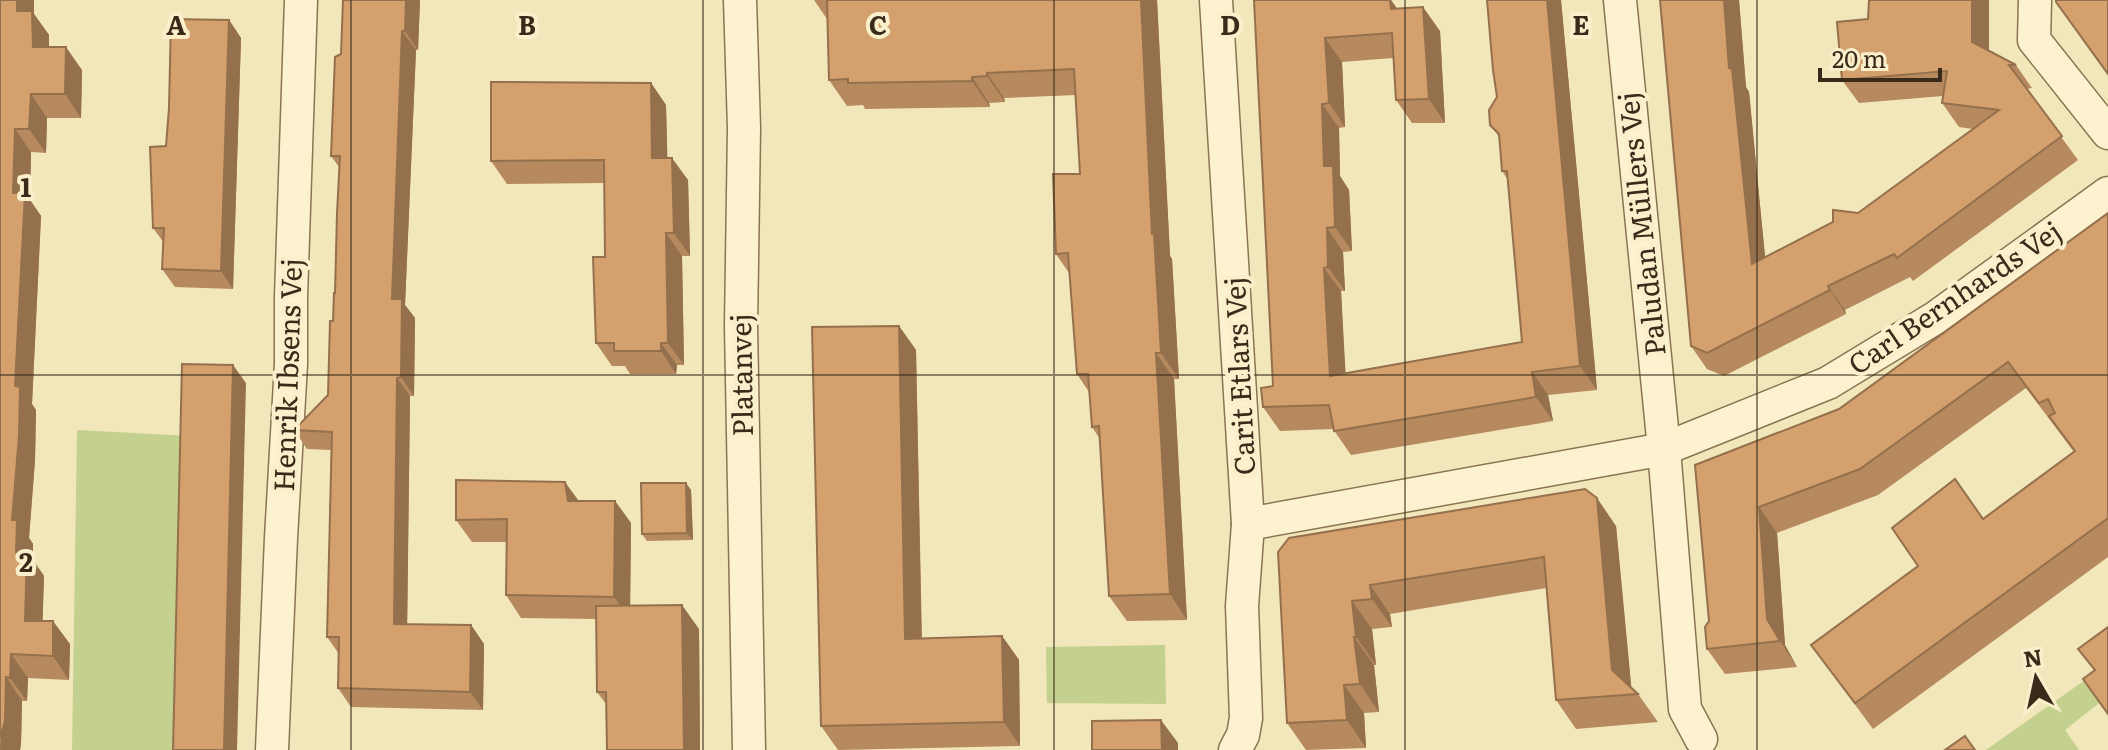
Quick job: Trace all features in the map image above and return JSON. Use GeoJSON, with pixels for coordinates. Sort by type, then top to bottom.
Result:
{"type":"FeatureCollection","features":[{"type":"Feature","properties":{"kind":"street","name":"Henrik Ibsens Vej"},"geometry":{"type":"LineString","coordinates":[[272,750],[291,364],[301,0]]}},
{"type":"Feature","properties":{"kind":"street","name":"Platanvej"},"geometry":{"type":"LineString","coordinates":[[740,0],[744,128],[741,311],[749,750]]}},
{"type":"Feature","properties":{"kind":"street","name":"Carit Etlars Vej"},"geometry":{"type":"LineString","coordinates":[[1216,0],[1248,524],[1242,606],[1246,718],[1243,735],[1235,750]]}},
{"type":"Feature","properties":{"kind":"street","name":"Paludan Müllers Vej"},"geometry":{"type":"LineString","coordinates":[[1620,0],[1664,449]]}},
{"type":"Feature","properties":{"kind":"street"},"geometry":{"type":"LineString","coordinates":[[2035,0],[2034,40],[2108,133]]}},
{"type":"Feature","properties":{"kind":"street","name":"Carl Bernhards Vej"},"geometry":{"type":"LineString","coordinates":[[1248,524],[1664,449],[1828,383],[1935,318],[2108,193]]}},
{"type":"Feature","properties":{"kind":"street"},"geometry":{"type":"LineString","coordinates":[[1664,449],[1685,709],[1701,739]]}},
{"type":"Feature","properties":{"kind":"green space"},"geometry":{"type":"Polygon","coordinates":[[[77,430],[190,436],[185,750],[72,750],[77,430]]]}},
{"type":"Feature","properties":{"kind":"green space"},"geometry":{"type":"Polygon","coordinates":[[[1165,645],[1166,704],[1047,703],[1046,647],[1165,645]]]}},
{"type":"Feature","properties":{"kind":"green space"},"geometry":{"type":"Polygon","coordinates":[[[2095,673],[2108,696],[2065,730],[2079,750],[1986,750],[2095,673]]]}},
{"type":"Feature","properties":{"kind":"building"},"geometry":{"type":"Polygon","coordinates":[[[0,0],[17,0],[17,11],[32,11],[33,47],[66,47],[65,94],[31,94],[29,129],[15,129],[13,193],[25,193],[15,386],[20,387],[19,436],[12,520],[17,520],[16,552],[27,553],[25,621],[53,621],[53,656],[11,654],[10,678],[6,677],[5,721],[0,738],[0,0]]]}},
{"type":"Feature","properties":{"kind":"building"},"geometry":{"type":"Polygon","coordinates":[[[343,0],[406,0],[405,31],[402,31],[392,299],[402,299],[401,377],[397,378],[394,624],[471,625],[470,692],[338,688],[339,637],[327,637],[332,432],[294,430],[328,395],[340,156],[331,156],[335,57],[341,54],[343,0]]]}},
{"type":"Feature","properties":{"kind":"building"},"geometry":{"type":"Polygon","coordinates":[[[827,0],[1141,0],[1161,353],[1156,353],[1170,594],[1109,596],[1099,426],[1092,427],[1088,374],[1077,374],[1068,253],[1056,254],[1053,174],[1080,174],[1074,69],[987,73],[987,76],[972,77],[972,81],[848,83],[848,79],[829,80],[827,0]]]}},
{"type":"Feature","properties":{"kind":"building"},"geometry":{"type":"Polygon","coordinates":[[[1254,0],[1390,0],[1391,9],[1423,7],[1429,99],[1396,100],[1392,33],[1325,38],[1329,103],[1322,104],[1324,166],[1333,166],[1335,227],[1327,228],[1328,267],[1324,268],[1330,376],[1522,342],[1507,171],[1502,171],[1499,134],[1490,125],[1489,110],[1497,97],[1487,0],[1547,0],[1580,366],[1532,372],[1536,397],[1334,431],[1329,405],[1263,407],[1261,388],[1273,386],[1254,0]]]}},
{"type":"Feature","properties":{"kind":"building"},"geometry":{"type":"Polygon","coordinates":[[[1660,0],[1724,0],[1752,264],[1833,222],[1833,210],[1858,213],[1999,110],[1942,103],[1947,71],[1842,80],[1837,22],[1868,19],[1869,0],[1972,0],[1972,42],[2016,65],[2009,65],[2062,136],[1897,258],[1894,254],[1828,286],[1830,290],[1707,353],[1691,346],[1660,0]]]}},
{"type":"Feature","properties":{"kind":"building"},"geometry":{"type":"Polygon","coordinates":[[[2108,0],[2108,74],[2056,2],[2108,0]]]}},
{"type":"Feature","properties":{"kind":"building"},"geometry":{"type":"Polygon","coordinates":[[[171,19],[229,20],[221,271],[162,269],[164,228],[153,228],[150,147],[166,146],[171,19]]]}},
{"type":"Feature","properties":{"kind":"building"},"geometry":{"type":"Polygon","coordinates":[[[491,82],[651,83],[652,158],[672,158],[674,233],[666,233],[668,343],[661,343],[661,351],[614,351],[614,343],[596,343],[593,257],[605,257],[604,160],[491,161],[491,82]]]}},
{"type":"Feature","properties":{"kind":"building"},"geometry":{"type":"Polygon","coordinates":[[[2108,213],[2108,518],[1855,703],[1811,645],[1918,566],[1892,528],[1955,479],[1983,519],[2075,451],[2049,416],[2055,413],[2048,399],[2039,403],[2008,362],[1860,469],[1759,507],[1767,619],[1780,641],[1707,649],[1705,627],[1709,621],[1695,465],[1839,409],[2108,213]]]}},
{"type":"Feature","properties":{"kind":"building"},"geometry":{"type":"Polygon","coordinates":[[[899,326],[905,639],[1002,636],[1004,722],[821,726],[812,327],[899,326]]]}},
{"type":"Feature","properties":{"kind":"building"},"geometry":{"type":"Polygon","coordinates":[[[182,364],[233,365],[224,750],[173,750],[182,364]]]}},
{"type":"Feature","properties":{"kind":"building"},"geometry":{"type":"Polygon","coordinates":[[[456,480],[565,482],[568,501],[615,501],[614,597],[506,595],[507,519],[456,520],[456,480]]]}},
{"type":"Feature","properties":{"kind":"building"},"geometry":{"type":"Polygon","coordinates":[[[641,483],[686,483],[687,533],[642,534],[641,483]]]}},
{"type":"Feature","properties":{"kind":"building"},"geometry":{"type":"Polygon","coordinates":[[[1585,489],[1597,498],[1612,670],[1638,694],[1556,700],[1544,557],[1370,585],[1372,599],[1352,601],[1360,684],[1344,685],[1347,720],[1287,723],[1278,552],[1289,538],[1585,489]]]}},
{"type":"Feature","properties":{"kind":"building"},"geometry":{"type":"Polygon","coordinates":[[[682,605],[684,750],[607,750],[606,692],[597,692],[596,606],[682,605]]]}},
{"type":"Feature","properties":{"kind":"building"},"geometry":{"type":"Polygon","coordinates":[[[2108,627],[2108,714],[2083,679],[2095,670],[2078,649],[2108,627]]]}},
{"type":"Feature","properties":{"kind":"building"},"geometry":{"type":"Polygon","coordinates":[[[1161,720],[1162,750],[1092,750],[1092,721],[1161,720]]]}},
{"type":"Feature","properties":{"kind":"building"},"geometry":{"type":"Polygon","coordinates":[[[1965,736],[1975,750],[1945,750],[1965,736]]]}}]}
